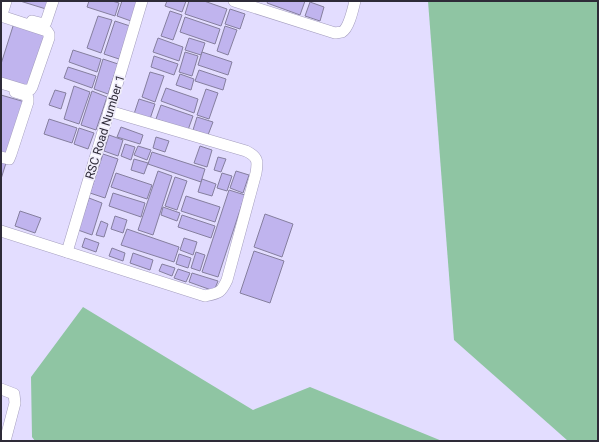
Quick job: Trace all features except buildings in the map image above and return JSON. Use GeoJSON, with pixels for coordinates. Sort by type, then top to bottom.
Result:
{"type":"FeatureCollection","features":[{"type":"Feature","properties":{"kind":"street"},"geometry":{"type":"LineString","coordinates":[[2,11],[44,24],[53,1]]}},
{"type":"Feature","properties":{"kind":"street","name":"RSC Road Number 1"},"geometry":{"type":"LineString","coordinates":[[67,252],[142,1]]}},
{"type":"Feature","properties":{"kind":"street"},"geometry":{"type":"LineString","coordinates":[[234,1],[335,33],[342,32],[346,29],[356,1]]}},
{"type":"Feature","properties":{"kind":"street"},"geometry":{"type":"LineString","coordinates":[[1,83],[24,90],[30,90],[49,38],[47,31],[2,11]]}},
{"type":"Feature","properties":{"kind":"street"},"geometry":{"type":"LineString","coordinates":[[1,88],[25,95],[28,98],[11,154],[8,158],[1,157]]}},
{"type":"Feature","properties":{"kind":"street"},"geometry":{"type":"LineString","coordinates":[[1,231],[205,296],[219,293],[227,280],[256,173],[258,164],[257,159],[246,151],[110,111]]}},
{"type":"Feature","properties":{"kind":"street"},"geometry":{"type":"LineString","coordinates":[[1,389],[14,394],[16,402],[5,441]]}},
{"type":"Feature","properties":{"kind":"green space"},"geometry":{"type":"Polygon","coordinates":[[[428,1],[598,1],[598,441],[568,441],[454,340],[428,1]]]}},
{"type":"Feature","properties":{"kind":"green space"},"geometry":{"type":"Polygon","coordinates":[[[83,307],[253,410],[310,387],[442,441],[35,441],[32,437],[31,377],[83,307]]]}}]}
